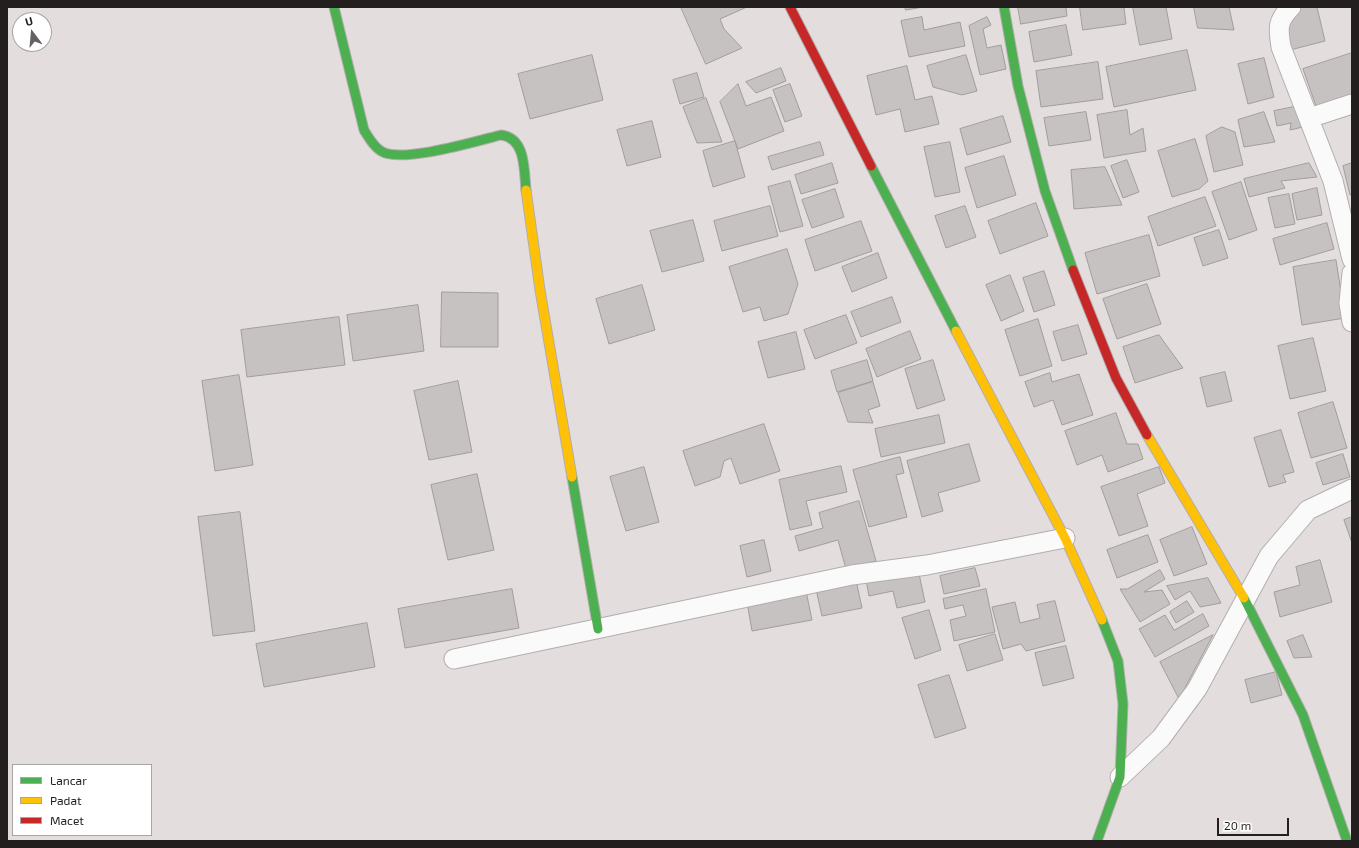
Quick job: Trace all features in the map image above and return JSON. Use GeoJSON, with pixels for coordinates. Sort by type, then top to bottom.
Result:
{"type":"FeatureCollection","features":[{"type":"Feature","properties":{"kind":"main road"},"geometry":{"type":"LineString","coordinates":[[334,7],[364,130],[371,142],[382,152],[397,156],[414,155],[501,135],[510,136],[516,141],[521,150],[540,290],[598,629]]}},
{"type":"Feature","properties":{"kind":"main road"},"geometry":{"type":"LineString","coordinates":[[790,7],[935,291],[1065,538],[1107,630],[1118,661],[1123,704],[1120,777],[1097,841]]}},
{"type":"Feature","properties":{"kind":"main road"},"geometry":{"type":"LineString","coordinates":[[1004,7],[1018,86],[1045,191],[1080,291],[1116,378],[1157,454],[1245,600],[1303,715],[1347,841]]}},
{"type":"Feature","properties":{"kind":"street"},"geometry":{"type":"LineString","coordinates":[[1291,7],[1283,16],[1279,26],[1281,47],[1333,181],[1352,259]]}},
{"type":"Feature","properties":{"kind":"street"},"geometry":{"type":"LineString","coordinates":[[1309,118],[1352,104]]}},
{"type":"Feature","properties":{"kind":"street"},"geometry":{"type":"LineString","coordinates":[[1352,273],[1349,303],[1352,322]]}},
{"type":"Feature","properties":{"kind":"street"},"geometry":{"type":"LineString","coordinates":[[1120,777],[1161,738],[1197,688],[1269,556],[1308,510],[1352,489]]}},
{"type":"Feature","properties":{"kind":"street"},"geometry":{"type":"LineString","coordinates":[[454,659],[852,575],[927,564],[1065,538]]}},
{"type":"Feature","properties":{"kind":"building"},"geometry":{"type":"Polygon","coordinates":[[[681,7],[747,7],[720,19],[724,29],[742,48],[706,64],[681,7]]]}},
{"type":"Feature","properties":{"kind":"building"},"geometry":{"type":"Polygon","coordinates":[[[905,7],[923,7],[906,10],[905,7]]]}},
{"type":"Feature","properties":{"kind":"building"},"geometry":{"type":"Polygon","coordinates":[[[1018,7],[1066,7],[1067,16],[1021,24],[1018,7]]]}},
{"type":"Feature","properties":{"kind":"building"},"geometry":{"type":"Polygon","coordinates":[[[1080,7],[1124,7],[1126,24],[1083,30],[1080,7]]]}},
{"type":"Feature","properties":{"kind":"building"},"geometry":{"type":"Polygon","coordinates":[[[1133,7],[1166,7],[1172,39],[1140,45],[1133,7]]]}},
{"type":"Feature","properties":{"kind":"building"},"geometry":{"type":"Polygon","coordinates":[[[1194,7],[1229,7],[1234,30],[1198,28],[1194,7]]]}},
{"type":"Feature","properties":{"kind":"building"},"geometry":{"type":"Polygon","coordinates":[[[1298,7],[1317,7],[1325,41],[1290,50],[1284,27],[1298,7]]]}},
{"type":"Feature","properties":{"kind":"building"},"geometry":{"type":"Polygon","coordinates":[[[922,17],[924,30],[960,22],[965,46],[909,57],[901,21],[922,17]]]}},
{"type":"Feature","properties":{"kind":"building"},"geometry":{"type":"Polygon","coordinates":[[[987,17],[991,25],[983,29],[987,48],[1001,45],[1006,69],[980,75],[969,26],[987,17]]]}},
{"type":"Feature","properties":{"kind":"building"},"geometry":{"type":"Polygon","coordinates":[[[1066,25],[1072,55],[1034,62],[1029,32],[1066,25]]]}},
{"type":"Feature","properties":{"kind":"building"},"geometry":{"type":"Polygon","coordinates":[[[1187,50],[1196,90],[1114,107],[1106,67],[1187,50]]]}},
{"type":"Feature","properties":{"kind":"building"},"geometry":{"type":"Polygon","coordinates":[[[1352,53],[1352,94],[1316,106],[1303,69],[1352,53]]]}},
{"type":"Feature","properties":{"kind":"building"},"geometry":{"type":"Polygon","coordinates":[[[592,55],[603,100],[530,119],[518,74],[592,55]]]}},
{"type":"Feature","properties":{"kind":"building"},"geometry":{"type":"Polygon","coordinates":[[[966,55],[977,91],[962,95],[933,87],[927,66],[966,55]]]}},
{"type":"Feature","properties":{"kind":"building"},"geometry":{"type":"Polygon","coordinates":[[[1264,58],[1274,97],[1248,104],[1238,64],[1264,58]]]}},
{"type":"Feature","properties":{"kind":"building"},"geometry":{"type":"Polygon","coordinates":[[[1098,62],[1103,99],[1041,107],[1036,71],[1098,62]]]}},
{"type":"Feature","properties":{"kind":"building"},"geometry":{"type":"Polygon","coordinates":[[[907,66],[915,100],[932,96],[939,124],[905,132],[900,109],[876,115],[867,76],[907,66]]]}},
{"type":"Feature","properties":{"kind":"building"},"geometry":{"type":"Polygon","coordinates":[[[781,68],[786,81],[756,93],[746,82],[781,68]]]}},
{"type":"Feature","properties":{"kind":"building"},"geometry":{"type":"Polygon","coordinates":[[[697,73],[704,97],[680,104],[673,80],[697,73]]]}},
{"type":"Feature","properties":{"kind":"building"},"geometry":{"type":"Polygon","coordinates":[[[738,84],[746,106],[771,97],[784,131],[738,149],[720,102],[738,84]]]}},
{"type":"Feature","properties":{"kind":"building"},"geometry":{"type":"Polygon","coordinates":[[[790,84],[802,116],[785,122],[773,90],[790,84]]]}},
{"type":"Feature","properties":{"kind":"building"},"geometry":{"type":"Polygon","coordinates":[[[706,98],[722,142],[697,143],[683,107],[706,98]]]}},
{"type":"Feature","properties":{"kind":"building"},"geometry":{"type":"Polygon","coordinates":[[[1299,106],[1303,127],[1290,130],[1291,123],[1277,126],[1274,111],[1299,106]]]}},
{"type":"Feature","properties":{"kind":"building"},"geometry":{"type":"Polygon","coordinates":[[[1127,110],[1130,135],[1143,128],[1146,151],[1104,158],[1097,115],[1127,110]]]}},
{"type":"Feature","properties":{"kind":"building"},"geometry":{"type":"Polygon","coordinates":[[[1086,112],[1091,140],[1049,146],[1044,118],[1086,112]]]}},
{"type":"Feature","properties":{"kind":"building"},"geometry":{"type":"Polygon","coordinates":[[[1264,112],[1275,142],[1244,147],[1238,120],[1264,112]]]}},
{"type":"Feature","properties":{"kind":"building"},"geometry":{"type":"Polygon","coordinates":[[[1003,116],[1011,142],[967,155],[960,129],[1003,116]]]}},
{"type":"Feature","properties":{"kind":"building"},"geometry":{"type":"Polygon","coordinates":[[[652,121],[661,157],[627,166],[617,130],[652,121]]]}},
{"type":"Feature","properties":{"kind":"building"},"geometry":{"type":"Polygon","coordinates":[[[1222,127],[1235,132],[1243,165],[1214,172],[1206,136],[1222,127]]]}},
{"type":"Feature","properties":{"kind":"building"},"geometry":{"type":"Polygon","coordinates":[[[1195,139],[1208,181],[1199,189],[1172,197],[1158,151],[1195,139]]]}},
{"type":"Feature","properties":{"kind":"building"},"geometry":{"type":"Polygon","coordinates":[[[735,141],[745,177],[713,187],[703,151],[735,141]]]}},
{"type":"Feature","properties":{"kind":"building"},"geometry":{"type":"Polygon","coordinates":[[[820,142],[824,155],[772,170],[768,157],[820,142]]]}},
{"type":"Feature","properties":{"kind":"building"},"geometry":{"type":"Polygon","coordinates":[[[950,142],[960,192],[935,197],[924,147],[950,142]]]}},
{"type":"Feature","properties":{"kind":"building"},"geometry":{"type":"Polygon","coordinates":[[[1004,156],[1016,195],[977,208],[965,168],[1004,156]]]}},
{"type":"Feature","properties":{"kind":"building"},"geometry":{"type":"Polygon","coordinates":[[[1127,160],[1139,192],[1123,198],[1111,166],[1127,160]]]}},
{"type":"Feature","properties":{"kind":"building"},"geometry":{"type":"Polygon","coordinates":[[[832,163],[838,183],[801,194],[795,175],[832,163]]]}},
{"type":"Feature","properties":{"kind":"building"},"geometry":{"type":"Polygon","coordinates":[[[1309,163],[1317,177],[1281,181],[1285,188],[1249,197],[1244,179],[1309,163]]]}},
{"type":"Feature","properties":{"kind":"building"},"geometry":{"type":"Polygon","coordinates":[[[1352,163],[1352,194],[1350,195],[1343,166],[1352,163]]]}},
{"type":"Feature","properties":{"kind":"building"},"geometry":{"type":"Polygon","coordinates":[[[1105,167],[1122,205],[1074,209],[1071,170],[1105,167]]]}},
{"type":"Feature","properties":{"kind":"building"},"geometry":{"type":"Polygon","coordinates":[[[790,181],[803,226],[780,232],[768,187],[790,181]]]}},
{"type":"Feature","properties":{"kind":"building"},"geometry":{"type":"Polygon","coordinates":[[[1241,182],[1257,230],[1229,240],[1212,192],[1241,182]]]}},
{"type":"Feature","properties":{"kind":"building"},"geometry":{"type":"Polygon","coordinates":[[[1317,188],[1322,215],[1297,220],[1292,194],[1317,188]]]}},
{"type":"Feature","properties":{"kind":"building"},"geometry":{"type":"Polygon","coordinates":[[[835,189],[844,217],[812,228],[802,200],[835,189]]]}},
{"type":"Feature","properties":{"kind":"building"},"geometry":{"type":"Polygon","coordinates":[[[1289,194],[1295,224],[1275,228],[1268,198],[1289,194]]]}},
{"type":"Feature","properties":{"kind":"building"},"geometry":{"type":"Polygon","coordinates":[[[1205,197],[1216,226],[1158,246],[1148,217],[1205,197]]]}},
{"type":"Feature","properties":{"kind":"building"},"geometry":{"type":"Polygon","coordinates":[[[1036,203],[1048,236],[1000,254],[988,221],[1036,203]]]}},
{"type":"Feature","properties":{"kind":"building"},"geometry":{"type":"Polygon","coordinates":[[[770,206],[778,236],[722,251],[714,221],[770,206]]]}},
{"type":"Feature","properties":{"kind":"building"},"geometry":{"type":"Polygon","coordinates":[[[965,206],[976,237],[946,248],[935,216],[965,206]]]}},
{"type":"Feature","properties":{"kind":"building"},"geometry":{"type":"Polygon","coordinates":[[[693,220],[704,261],[662,272],[650,231],[693,220]]]}},
{"type":"Feature","properties":{"kind":"building"},"geometry":{"type":"Polygon","coordinates":[[[861,221],[872,251],[815,271],[805,240],[861,221]]]}},
{"type":"Feature","properties":{"kind":"building"},"geometry":{"type":"Polygon","coordinates":[[[1327,223],[1334,249],[1280,265],[1273,239],[1327,223]]]}},
{"type":"Feature","properties":{"kind":"building"},"geometry":{"type":"Polygon","coordinates":[[[1219,230],[1228,258],[1203,266],[1194,238],[1219,230]]]}},
{"type":"Feature","properties":{"kind":"building"},"geometry":{"type":"Polygon","coordinates":[[[1149,235],[1160,276],[1097,294],[1085,253],[1149,235]]]}},
{"type":"Feature","properties":{"kind":"building"},"geometry":{"type":"Polygon","coordinates":[[[787,249],[798,284],[788,314],[764,321],[760,307],[743,312],[729,267],[787,249]]]}},
{"type":"Feature","properties":{"kind":"building"},"geometry":{"type":"Polygon","coordinates":[[[878,253],[887,278],[852,292],[842,267],[878,253]]]}},
{"type":"Feature","properties":{"kind":"building"},"geometry":{"type":"Polygon","coordinates":[[[1336,260],[1345,318],[1302,325],[1293,267],[1336,260]]]}},
{"type":"Feature","properties":{"kind":"building"},"geometry":{"type":"Polygon","coordinates":[[[1044,271],[1055,305],[1034,312],[1023,278],[1044,271]]]}},
{"type":"Feature","properties":{"kind":"building"},"geometry":{"type":"Polygon","coordinates":[[[1010,275],[1024,311],[1001,321],[986,285],[1010,275]]]}},
{"type":"Feature","properties":{"kind":"building"},"geometry":{"type":"Polygon","coordinates":[[[1147,284],[1161,324],[1117,339],[1103,299],[1147,284]]]}},
{"type":"Feature","properties":{"kind":"building"},"geometry":{"type":"Polygon","coordinates":[[[642,285],[655,330],[609,344],[596,299],[642,285]]]}},
{"type":"Feature","properties":{"kind":"building"},"geometry":{"type":"Polygon","coordinates":[[[442,292],[498,293],[498,347],[441,347],[442,292]]]}},
{"type":"Feature","properties":{"kind":"building"},"geometry":{"type":"Polygon","coordinates":[[[892,297],[901,322],[861,337],[851,312],[892,297]]]}},
{"type":"Feature","properties":{"kind":"building"},"geometry":{"type":"Polygon","coordinates":[[[418,305],[424,351],[353,361],[347,315],[418,305]]]}},
{"type":"Feature","properties":{"kind":"building"},"geometry":{"type":"Polygon","coordinates":[[[846,315],[857,343],[815,359],[804,330],[846,315]]]}},
{"type":"Feature","properties":{"kind":"building"},"geometry":{"type":"Polygon","coordinates":[[[339,317],[345,365],[247,377],[241,330],[339,317]]]}},
{"type":"Feature","properties":{"kind":"building"},"geometry":{"type":"Polygon","coordinates":[[[1038,319],[1052,366],[1020,376],[1005,330],[1038,319]]]}},
{"type":"Feature","properties":{"kind":"building"},"geometry":{"type":"Polygon","coordinates":[[[1078,325],[1087,354],[1062,361],[1053,332],[1078,325]]]}},
{"type":"Feature","properties":{"kind":"building"},"geometry":{"type":"Polygon","coordinates":[[[910,331],[921,359],[877,377],[866,349],[910,331]]]}},
{"type":"Feature","properties":{"kind":"building"},"geometry":{"type":"Polygon","coordinates":[[[796,332],[805,369],[768,378],[758,342],[796,332]]]}},
{"type":"Feature","properties":{"kind":"building"},"geometry":{"type":"Polygon","coordinates":[[[1159,335],[1183,368],[1135,383],[1123,347],[1159,335]]]}},
{"type":"Feature","properties":{"kind":"building"},"geometry":{"type":"Polygon","coordinates":[[[1313,338],[1326,391],[1290,399],[1278,346],[1313,338]]]}},
{"type":"Feature","properties":{"kind":"building"},"geometry":{"type":"Polygon","coordinates":[[[867,360],[873,381],[837,392],[831,371],[867,360]]]}},
{"type":"Feature","properties":{"kind":"building"},"geometry":{"type":"Polygon","coordinates":[[[933,360],[945,400],[917,409],[905,369],[933,360]]]}},
{"type":"Feature","properties":{"kind":"building"},"geometry":{"type":"Polygon","coordinates":[[[1225,372],[1232,401],[1207,407],[1200,378],[1225,372]]]}},
{"type":"Feature","properties":{"kind":"building"},"geometry":{"type":"Polygon","coordinates":[[[1050,373],[1052,382],[1079,374],[1093,415],[1062,425],[1053,400],[1034,407],[1025,382],[1050,373]]]}},
{"type":"Feature","properties":{"kind":"building"},"geometry":{"type":"Polygon","coordinates":[[[239,375],[253,465],[215,471],[202,381],[239,375]]]}},
{"type":"Feature","properties":{"kind":"building"},"geometry":{"type":"Polygon","coordinates":[[[458,381],[472,452],[429,460],[414,391],[458,381]]]}},
{"type":"Feature","properties":{"kind":"building"},"geometry":{"type":"Polygon","coordinates":[[[873,382],[880,406],[868,410],[873,423],[848,422],[838,393],[873,382]]]}},
{"type":"Feature","properties":{"kind":"building"},"geometry":{"type":"Polygon","coordinates":[[[1333,402],[1347,448],[1311,458],[1298,413],[1333,402]]]}},
{"type":"Feature","properties":{"kind":"building"},"geometry":{"type":"Polygon","coordinates":[[[1116,413],[1127,444],[1138,444],[1143,459],[1108,472],[1102,455],[1077,465],[1065,431],[1116,413]]]}},
{"type":"Feature","properties":{"kind":"building"},"geometry":{"type":"Polygon","coordinates":[[[939,415],[945,443],[881,457],[875,429],[939,415]]]}},
{"type":"Feature","properties":{"kind":"building"},"geometry":{"type":"Polygon","coordinates":[[[764,424],[780,471],[740,484],[731,458],[724,461],[720,477],[695,486],[683,451],[764,424]]]}},
{"type":"Feature","properties":{"kind":"building"},"geometry":{"type":"Polygon","coordinates":[[[1281,430],[1294,472],[1283,475],[1286,482],[1269,487],[1254,438],[1281,430]]]}},
{"type":"Feature","properties":{"kind":"building"},"geometry":{"type":"Polygon","coordinates":[[[969,444],[980,481],[938,493],[943,511],[922,517],[907,461],[969,444]]]}},
{"type":"Feature","properties":{"kind":"building"},"geometry":{"type":"Polygon","coordinates":[[[1343,454],[1350,477],[1323,485],[1316,463],[1343,454]]]}},
{"type":"Feature","properties":{"kind":"building"},"geometry":{"type":"Polygon","coordinates":[[[900,457],[904,473],[896,475],[907,517],[869,527],[853,470],[900,457]]]}},
{"type":"Feature","properties":{"kind":"building"},"geometry":{"type":"Polygon","coordinates":[[[841,466],[847,492],[806,501],[812,525],[790,530],[779,480],[841,466]]]}},
{"type":"Feature","properties":{"kind":"building"},"geometry":{"type":"Polygon","coordinates":[[[644,467],[659,522],[626,531],[610,477],[644,467]]]}},
{"type":"Feature","properties":{"kind":"building"},"geometry":{"type":"Polygon","coordinates":[[[1159,467],[1165,483],[1137,494],[1148,526],[1119,536],[1101,487],[1159,467]]]}},
{"type":"Feature","properties":{"kind":"building"},"geometry":{"type":"Polygon","coordinates":[[[477,474],[494,550],[448,560],[431,485],[477,474]]]}},
{"type":"Feature","properties":{"kind":"building"},"geometry":{"type":"Polygon","coordinates":[[[859,501],[876,561],[846,569],[838,540],[799,551],[795,536],[823,528],[819,513],[859,501]]]}},
{"type":"Feature","properties":{"kind":"building"},"geometry":{"type":"Polygon","coordinates":[[[240,512],[255,631],[213,636],[198,517],[240,512]]]}},
{"type":"Feature","properties":{"kind":"building"},"geometry":{"type":"Polygon","coordinates":[[[1352,517],[1352,543],[1344,520],[1352,517]]]}},
{"type":"Feature","properties":{"kind":"building"},"geometry":{"type":"Polygon","coordinates":[[[1192,527],[1207,564],[1174,576],[1160,540],[1192,527]]]}},
{"type":"Feature","properties":{"kind":"building"},"geometry":{"type":"Polygon","coordinates":[[[1148,535],[1158,562],[1117,578],[1107,550],[1148,535]]]}},
{"type":"Feature","properties":{"kind":"building"},"geometry":{"type":"Polygon","coordinates":[[[764,540],[771,571],[747,577],[740,546],[764,540]]]}},
{"type":"Feature","properties":{"kind":"building"},"geometry":{"type":"Polygon","coordinates":[[[1320,560],[1332,602],[1280,617],[1274,592],[1300,585],[1296,567],[1320,560]]]}},
{"type":"Feature","properties":{"kind":"building"},"geometry":{"type":"Polygon","coordinates":[[[975,568],[980,586],[944,594],[940,576],[975,568]]]}},
{"type":"Feature","properties":{"kind":"building"},"geometry":{"type":"Polygon","coordinates":[[[918,569],[925,602],[897,608],[893,591],[869,596],[866,580],[918,569]]]}},
{"type":"Feature","properties":{"kind":"building"},"geometry":{"type":"Polygon","coordinates":[[[1160,570],[1165,579],[1144,592],[1162,590],[1170,604],[1140,622],[1120,589],[1127,589],[1160,570]]]}},
{"type":"Feature","properties":{"kind":"building"},"geometry":{"type":"Polygon","coordinates":[[[1208,578],[1221,603],[1200,607],[1190,591],[1175,600],[1167,586],[1208,578]]]}},
{"type":"Feature","properties":{"kind":"building"},"geometry":{"type":"Polygon","coordinates":[[[856,580],[862,608],[822,616],[816,589],[856,580]]]}},
{"type":"Feature","properties":{"kind":"building"},"geometry":{"type":"Polygon","coordinates":[[[512,589],[519,628],[405,648],[398,609],[512,589]]]}},
{"type":"Feature","properties":{"kind":"building"},"geometry":{"type":"Polygon","coordinates":[[[986,589],[995,632],[954,641],[950,620],[966,616],[963,605],[945,609],[943,599],[986,589]]]}},
{"type":"Feature","properties":{"kind":"building"},"geometry":{"type":"Polygon","coordinates":[[[806,591],[812,620],[752,631],[747,602],[806,591]]]}},
{"type":"Feature","properties":{"kind":"building"},"geometry":{"type":"Polygon","coordinates":[[[1055,601],[1065,641],[1026,651],[1021,644],[1003,649],[992,607],[1015,602],[1020,623],[1040,618],[1037,605],[1055,601]]]}},
{"type":"Feature","properties":{"kind":"building"},"geometry":{"type":"Polygon","coordinates":[[[1187,601],[1194,612],[1176,623],[1170,612],[1187,601]]]}},
{"type":"Feature","properties":{"kind":"building"},"geometry":{"type":"Polygon","coordinates":[[[929,610],[941,650],[915,659],[902,618],[929,610]]]}},
{"type":"Feature","properties":{"kind":"building"},"geometry":{"type":"Polygon","coordinates":[[[1203,614],[1209,626],[1155,657],[1139,629],[1165,615],[1174,630],[1203,614]]]}},
{"type":"Feature","properties":{"kind":"building"},"geometry":{"type":"Polygon","coordinates":[[[367,623],[375,667],[264,687],[256,644],[367,623]]]}},
{"type":"Feature","properties":{"kind":"building"},"geometry":{"type":"Polygon","coordinates":[[[995,634],[1003,660],[967,671],[959,645],[995,634]]]}},
{"type":"Feature","properties":{"kind":"building"},"geometry":{"type":"Polygon","coordinates":[[[1213,635],[1179,699],[1160,662],[1213,635]]]}},
{"type":"Feature","properties":{"kind":"building"},"geometry":{"type":"Polygon","coordinates":[[[1303,635],[1312,657],[1294,658],[1287,641],[1303,635]]]}},
{"type":"Feature","properties":{"kind":"building"},"geometry":{"type":"Polygon","coordinates":[[[1066,646],[1074,678],[1043,686],[1035,653],[1066,646]]]}},
{"type":"Feature","properties":{"kind":"building"},"geometry":{"type":"Polygon","coordinates":[[[1276,672],[1282,695],[1251,703],[1245,680],[1276,672]]]}},
{"type":"Feature","properties":{"kind":"building"},"geometry":{"type":"Polygon","coordinates":[[[949,675],[966,728],[935,738],[918,685],[949,675]]]}},
{"type":"Feature","properties":{"kind":"traffic: fast"},"geometry":{"type":"LineString","coordinates":[[334,7],[364,130],[371,142],[376,147],[381,151],[391,154],[404,155],[439,150],[501,135],[509,137],[515,142],[522,156],[526,190]]}},
{"type":"Feature","properties":{"kind":"traffic: fast"},"geometry":{"type":"LineString","coordinates":[[1004,7],[1018,86],[1045,191],[1073,270]]}},
{"type":"Feature","properties":{"kind":"traffic: fast"},"geometry":{"type":"LineString","coordinates":[[871,166],[956,331]]}},
{"type":"Feature","properties":{"kind":"traffic: fast"},"geometry":{"type":"LineString","coordinates":[[572,477],[598,629]]}},
{"type":"Feature","properties":{"kind":"traffic: fast"},"geometry":{"type":"LineString","coordinates":[[1244,598],[1303,715],[1347,841]]}},
{"type":"Feature","properties":{"kind":"traffic: fast"},"geometry":{"type":"LineString","coordinates":[[1097,841],[1120,777],[1123,704],[1118,661],[1102,620]]}},
{"type":"Feature","properties":{"kind":"traffic: slow"},"geometry":{"type":"LineString","coordinates":[[526,190],[540,290],[572,477]]}},
{"type":"Feature","properties":{"kind":"traffic: slow"},"geometry":{"type":"LineString","coordinates":[[956,331],[1065,538],[1102,620]]}},
{"type":"Feature","properties":{"kind":"traffic: slow"},"geometry":{"type":"LineString","coordinates":[[1147,435],[1244,598]]}},
{"type":"Feature","properties":{"kind":"traffic: jam"},"geometry":{"type":"LineString","coordinates":[[790,7],[871,166]]}},
{"type":"Feature","properties":{"kind":"traffic: jam"},"geometry":{"type":"LineString","coordinates":[[1073,270],[1116,378],[1147,435]]}}]}
